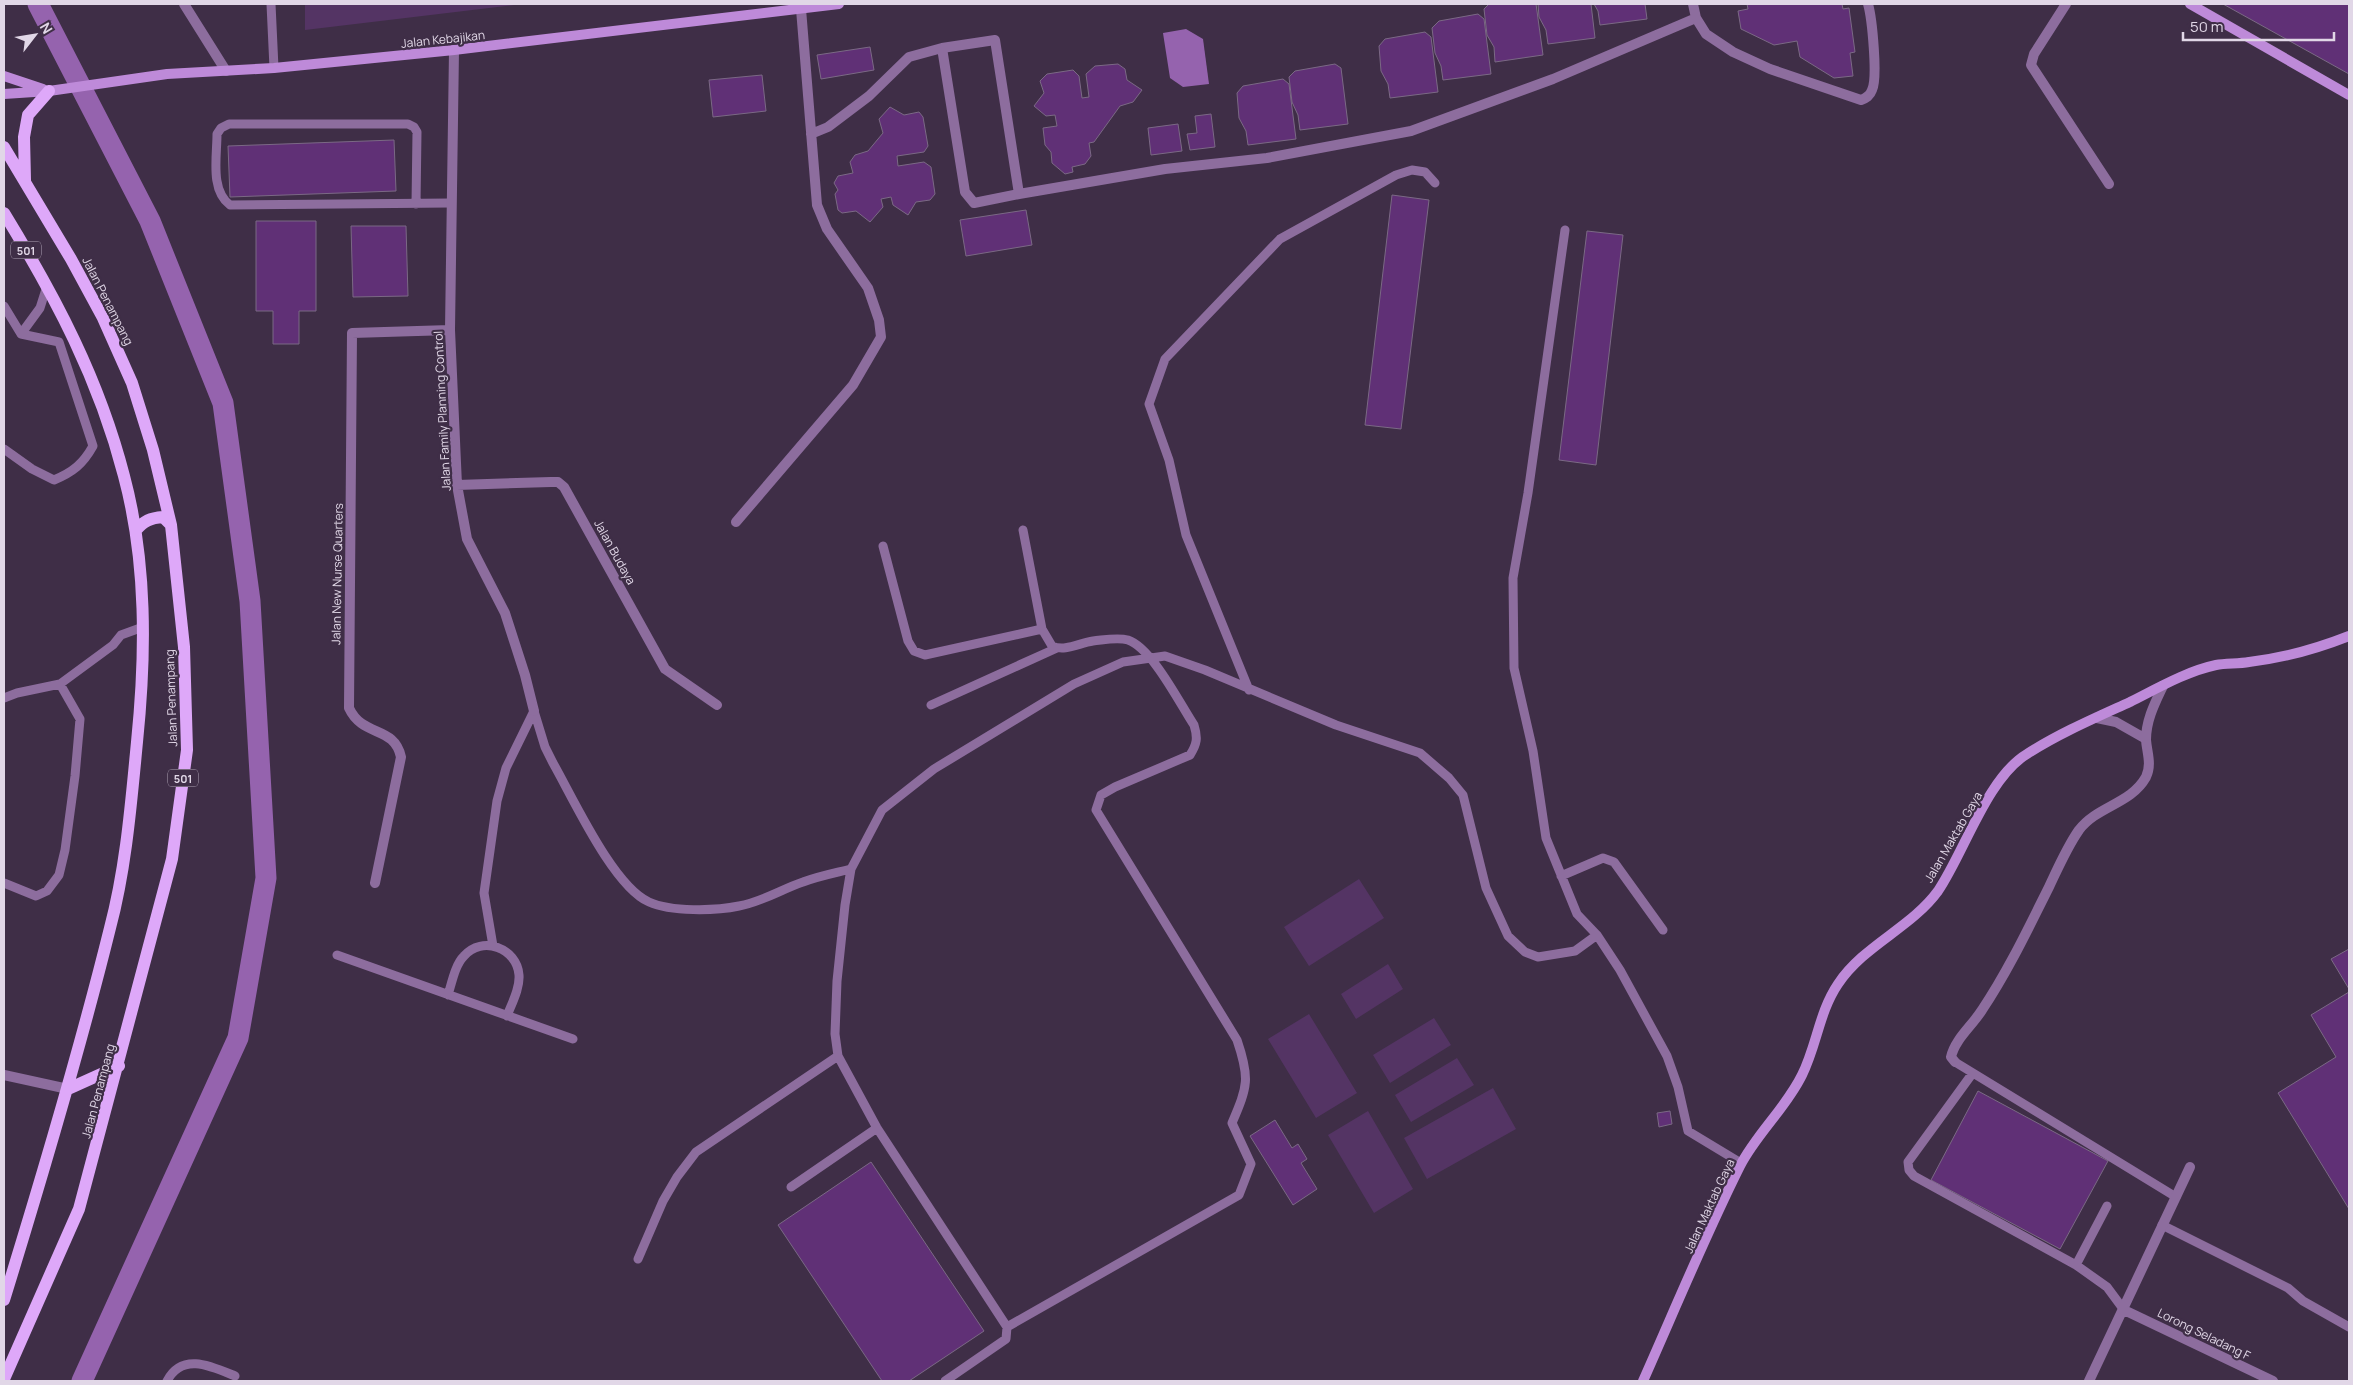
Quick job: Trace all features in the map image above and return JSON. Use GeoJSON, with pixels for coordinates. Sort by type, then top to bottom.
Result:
{"type":"FeatureCollection","features":[{"type":"Feature","properties":{"kind":"main road"},"geometry":{"type":"LineString","coordinates":[[24,182],[24,136],[28,115],[49,91]]}},
{"type":"Feature","properties":{"kind":"main road","name":"Jalan Penampang"},"geometry":{"type":"LineString","coordinates":[[4,147],[99,310],[132,383],[153,450],[171,525],[184,647],[187,750],[172,859],[119,1066],[79,1209],[4,1379]]}},
{"type":"Feature","properties":{"kind":"main road","name":"501"},"geometry":{"type":"LineString","coordinates":[[4,213],[47,286],[84,358],[112,432],[125,477],[136,530],[143,626],[142,687],[129,821],[111,926],[68,1089],[4,1300]]}},
{"type":"Feature","properties":{"kind":"main road"},"geometry":{"type":"LineString","coordinates":[[136,530],[144,522],[154,518],[163,517],[171,525]]}},
{"type":"Feature","properties":{"kind":"main road"},"geometry":{"type":"LineString","coordinates":[[68,1089],[119,1066]]}},
{"type":"Feature","properties":{"kind":"street"},"geometry":{"type":"LineString","coordinates":[[184,4],[226,71]]}},
{"type":"Feature","properties":{"kind":"street","name":"Jalan Kebajikan"},"geometry":{"type":"LineString","coordinates":[[4,94],[49,91],[167,74],[274,68],[454,50],[839,4]]}},
{"type":"Feature","properties":{"kind":"street"},"geometry":{"type":"LineString","coordinates":[[1694,4],[1696,18],[1706,34],[1733,52],[1770,69],[1861,100],[1872,92],[1874,85],[1872,16],[1868,4]]}},
{"type":"Feature","properties":{"kind":"street"},"geometry":{"type":"LineString","coordinates":[[2066,4],[2034,54],[2032,65],[2110,184]]}},
{"type":"Feature","properties":{"kind":"street"},"geometry":{"type":"LineString","coordinates":[[2190,4],[2349,95]]}},
{"type":"Feature","properties":{"kind":"street"},"geometry":{"type":"LineString","coordinates":[[736,522],[853,385],[881,337],[868,288],[827,229],[817,205],[801,8]]}},
{"type":"Feature","properties":{"kind":"street"},"geometry":{"type":"LineString","coordinates":[[942,48],[965,192],[974,203],[1165,169],[1267,158],[1411,131],[1553,79],[1696,18]]}},
{"type":"Feature","properties":{"kind":"street"},"geometry":{"type":"LineString","coordinates":[[811,134],[828,127],[869,96],[909,57],[942,48],[995,40],[1019,194]]}},
{"type":"Feature","properties":{"kind":"street","name":"Jalan Family Planning Control"},"geometry":{"type":"LineString","coordinates":[[454,50],[450,203],[450,330],[457,485],[467,539],[505,613],[519,652],[534,711]]}},
{"type":"Feature","properties":{"kind":"street","name":"Jalan Kebajikan"},"geometry":{"type":"LineString","coordinates":[[4,76],[49,91]]}},
{"type":"Feature","properties":{"kind":"street","name":"Jalan New Nurse Quarters"},"geometry":{"type":"LineString","coordinates":[[375,883],[401,757],[399,748],[394,740],[360,724],[349,708],[352,333],[450,330]]}},
{"type":"Feature","properties":{"kind":"street","name":"Jalan Budaya"},"geometry":{"type":"LineString","coordinates":[[457,485],[558,482],[564,486],[665,669],[717,705]]}},
{"type":"Feature","properties":{"kind":"street","name":"Jalan Maktab Gaya"},"geometry":{"type":"LineString","coordinates":[[1644,1381],[1741,1163],[1794,1090],[1811,1053],[1824,1008],[1849,970],[1890,934],[1918,915],[1938,890],[1989,799],[2014,765],[2031,751],[2097,718],[2163,686],[2214,665],[2278,658],[2315,649],[2349,636]]}},
{"type":"Feature","properties":{"kind":"street"},"geometry":{"type":"LineString","coordinates":[[1955,1062],[1951,1057],[1953,1049],[1981,1012],[2009,967],[2079,830],[2099,811],[2123,800],[2137,790],[2147,775],[2150,762],[2146,739],[2151,711],[2163,686]]}},
{"type":"Feature","properties":{"kind":"street"},"geometry":{"type":"LineString","coordinates":[[2097,718],[2116,722],[2146,739]]}},
{"type":"Feature","properties":{"kind":"street"},"geometry":{"type":"LineString","coordinates":[[4,1076],[68,1089]]}},
{"type":"Feature","properties":{"kind":"street"},"geometry":{"type":"LineString","coordinates":[[2089,1381],[2190,1167]]}},
{"type":"Feature","properties":{"kind":"street","name":"Lorong Seladang F"},"geometry":{"type":"LineString","coordinates":[[2124,1310],[2273,1381]]}},
{"type":"Feature","properties":{"kind":"lane"},"geometry":{"type":"LineString","coordinates":[[271,4],[274,68]]}},
{"type":"Feature","properties":{"kind":"lane"},"geometry":{"type":"LineString","coordinates":[[416,204],[417,132],[414,127],[408,124],[229,124],[221,128],[217,134],[217,188],[222,199],[230,205],[416,204],[450,203]]}},
{"type":"Feature","properties":{"kind":"lane"},"geometry":{"type":"LineString","coordinates":[[1249,690],[1186,535],[1169,460],[1149,404],[1165,360],[1280,239],[1396,175],[1412,170],[1425,172],[1435,183]]}},
{"type":"Feature","properties":{"kind":"lane"},"geometry":{"type":"LineString","coordinates":[[1565,230],[1528,493],[1513,578],[1514,668],[1533,751],[1546,838],[1577,914],[1597,935],[1620,970],[1668,1056],[1678,1086],[1688,1131],[1741,1163]]}},
{"type":"Feature","properties":{"kind":"lane"},"geometry":{"type":"LineString","coordinates":[[21,334],[40,308],[47,286]]}},
{"type":"Feature","properties":{"kind":"lane"},"geometry":{"type":"LineString","coordinates":[[4,306],[21,334],[59,342],[93,446],[85,462],[70,473],[54,480],[32,469],[4,449]]}},
{"type":"Feature","properties":{"kind":"lane"},"geometry":{"type":"LineString","coordinates":[[1023,530],[1042,629],[1052,646],[1057,648]]}},
{"type":"Feature","properties":{"kind":"lane"},"geometry":{"type":"LineString","coordinates":[[883,546],[908,641],[914,651],[925,655],[1042,629]]}},
{"type":"Feature","properties":{"kind":"lane"},"geometry":{"type":"LineString","coordinates":[[4,698],[17,693],[60,684],[113,645],[121,635],[143,626]]}},
{"type":"Feature","properties":{"kind":"lane"},"geometry":{"type":"LineString","coordinates":[[930,705],[1057,648],[1112,639],[1127,640],[1141,648],[1194,725],[1198,736],[1196,745],[1190,755],[1114,787],[1102,795],[1096,810],[1237,1040],[1247,1068],[1244,1096],[1232,1123],[1251,1164],[1239,1195],[1007,1327]]}},
{"type":"Feature","properties":{"kind":"lane"},"geometry":{"type":"LineString","coordinates":[[945,1381],[1006,1339],[1007,1327],[877,1128],[838,1056],[836,1034],[837,981],[844,905],[851,869],[882,810],[934,769],[1074,684],[1122,662],[1164,656],[1336,724],[1420,753],[1449,778],[1463,795],[1486,888],[1508,936],[1526,952],[1538,957],[1575,951],[1597,935]]}},
{"type":"Feature","properties":{"kind":"lane"},"geometry":{"type":"LineString","coordinates":[[4,883],[36,896],[47,891],[59,875],[66,850],[80,719],[60,684]]}},
{"type":"Feature","properties":{"kind":"lane"},"geometry":{"type":"LineString","coordinates":[[493,946],[484,893],[497,801],[506,768],[534,711]]}},
{"type":"Feature","properties":{"kind":"lane","name":"Jalan Family Planning Control"},"geometry":{"type":"LineString","coordinates":[[534,711],[549,755],[612,866],[627,886],[649,902],[672,908],[712,910],[740,906],[802,882],[851,869]]}},
{"type":"Feature","properties":{"kind":"lane"},"geometry":{"type":"LineString","coordinates":[[1561,876],[1603,858],[1614,862],[1663,930]]}},
{"type":"Feature","properties":{"kind":"lane"},"geometry":{"type":"LineString","coordinates":[[448,995],[464,955],[482,946],[493,946],[511,956],[519,974],[518,985],[507,1016]]}},
{"type":"Feature","properties":{"kind":"lane"},"geometry":{"type":"LineString","coordinates":[[337,955],[574,1039]]}},
{"type":"Feature","properties":{"kind":"lane"},"geometry":{"type":"LineString","coordinates":[[638,1259],[663,1201],[677,1177],[696,1152],[838,1056]]}},
{"type":"Feature","properties":{"kind":"lane"},"geometry":{"type":"LineString","coordinates":[[1955,1062],[2176,1198]]}},
{"type":"Feature","properties":{"kind":"lane"},"geometry":{"type":"LineString","coordinates":[[1972,1074],[1908,1162],[1909,1170],[1914,1176],[2076,1265],[2107,1287],[2124,1310]]}},
{"type":"Feature","properties":{"kind":"lane"},"geometry":{"type":"LineString","coordinates":[[791,1187],[877,1128]]}},
{"type":"Feature","properties":{"kind":"lane"},"geometry":{"type":"LineString","coordinates":[[2076,1265],[2107,1206]]}},
{"type":"Feature","properties":{"kind":"lane"},"geometry":{"type":"LineString","coordinates":[[2162,1225],[2288,1288],[2303,1301],[2349,1327]]}},
{"type":"Feature","properties":{"kind":"lane"},"geometry":{"type":"LineString","coordinates":[[167,1381],[180,1366],[192,1362],[208,1365],[235,1376]]}},
{"type":"Feature","properties":{"kind":"shaded area"},"geometry":{"type":"Polygon","coordinates":[[[305,4],[523,4],[305,30],[305,4]]]}},
{"type":"Feature","properties":{"kind":"shaded area"},"geometry":{"type":"Polygon","coordinates":[[[1186,29],[1203,39],[1209,84],[1183,87],[1170,78],[1163,33],[1186,29]]]}},
{"type":"Feature","properties":{"kind":"shaded area"},"geometry":{"type":"Polygon","coordinates":[[[1359,879],[1384,918],[1309,966],[1284,927],[1359,879]]]}},
{"type":"Feature","properties":{"kind":"shaded area"},"geometry":{"type":"Polygon","coordinates":[[[1388,964],[1403,989],[1356,1019],[1341,994],[1388,964]]]}},
{"type":"Feature","properties":{"kind":"shaded area"},"geometry":{"type":"Polygon","coordinates":[[[1309,1014],[1357,1093],[1316,1118],[1268,1039],[1309,1014]]]}},
{"type":"Feature","properties":{"kind":"shaded area"},"geometry":{"type":"Polygon","coordinates":[[[1434,1018],[1451,1045],[1390,1083],[1373,1055],[1434,1018]]]}},
{"type":"Feature","properties":{"kind":"shaded area"},"geometry":{"type":"Polygon","coordinates":[[[1457,1058],[1474,1085],[1411,1122],[1395,1095],[1457,1058]]]}},
{"type":"Feature","properties":{"kind":"shaded area"},"geometry":{"type":"Polygon","coordinates":[[[1493,1088],[1516,1129],[1427,1179],[1404,1138],[1493,1088]]]}},
{"type":"Feature","properties":{"kind":"shaded area"},"geometry":{"type":"Polygon","coordinates":[[[1368,1111],[1413,1189],[1374,1213],[1328,1135],[1368,1111]]]}},
{"type":"Feature","properties":{"kind":"building"},"geometry":{"type":"Polygon","coordinates":[[[1489,4],[1536,4],[1543,55],[1495,62],[1494,47],[1487,35],[1484,9],[1489,4]]]}},
{"type":"Feature","properties":{"kind":"building"},"geometry":{"type":"Polygon","coordinates":[[[1538,4],[1591,4],[1595,38],[1548,44],[1546,30],[1539,17],[1538,4]]]}},
{"type":"Feature","properties":{"kind":"building"},"geometry":{"type":"Polygon","coordinates":[[[1594,4],[1645,4],[1647,19],[1600,25],[1598,11],[1594,4]]]}},
{"type":"Feature","properties":{"kind":"building"},"geometry":{"type":"Polygon","coordinates":[[[1747,4],[1842,4],[1843,9],[1849,8],[1855,52],[1850,53],[1853,76],[1834,78],[1800,57],[1797,41],[1774,45],[1741,29],[1738,11],[1748,9],[1747,4]]]}},
{"type":"Feature","properties":{"kind":"building"},"geometry":{"type":"Polygon","coordinates":[[[2223,4],[2349,4],[2349,74],[2223,4]]]}},
{"type":"Feature","properties":{"kind":"building"},"geometry":{"type":"Polygon","coordinates":[[[1478,14],[1484,19],[1491,74],[1443,80],[1441,66],[1435,53],[1432,28],[1439,21],[1478,14]]]}},
{"type":"Feature","properties":{"kind":"building"},"geometry":{"type":"Polygon","coordinates":[[[1425,32],[1431,37],[1438,92],[1390,98],[1388,84],[1381,71],[1379,46],[1385,39],[1425,32]]]}},
{"type":"Feature","properties":{"kind":"building"},"geometry":{"type":"Polygon","coordinates":[[[870,47],[874,70],[821,79],[817,55],[870,47]]]}},
{"type":"Feature","properties":{"kind":"building"},"geometry":{"type":"Polygon","coordinates":[[[1118,64],[1125,69],[1127,80],[1142,90],[1133,102],[1120,106],[1094,142],[1089,143],[1091,156],[1085,164],[1072,167],[1073,172],[1065,174],[1052,163],[1051,152],[1045,145],[1043,128],[1057,126],[1055,115],[1046,116],[1034,106],[1044,93],[1040,81],[1047,74],[1073,70],[1079,76],[1082,98],[1089,97],[1086,74],[1095,66],[1118,64]]]}},
{"type":"Feature","properties":{"kind":"building"},"geometry":{"type":"Polygon","coordinates":[[[1335,64],[1341,68],[1348,124],[1300,130],[1298,115],[1292,102],[1289,77],[1295,71],[1335,64]]]}},
{"type":"Feature","properties":{"kind":"building"},"geometry":{"type":"Polygon","coordinates":[[[762,75],[766,111],[713,117],[709,80],[762,75]]]}},
{"type":"Feature","properties":{"kind":"building"},"geometry":{"type":"Polygon","coordinates":[[[1283,79],[1289,84],[1296,139],[1248,145],[1246,131],[1239,118],[1237,93],[1243,86],[1283,79]]]}},
{"type":"Feature","properties":{"kind":"building"},"geometry":{"type":"Polygon","coordinates":[[[890,107],[904,115],[919,112],[923,117],[928,146],[924,152],[897,156],[898,166],[924,162],[931,167],[935,194],[930,200],[916,202],[908,215],[893,205],[891,197],[881,199],[883,207],[870,222],[856,211],[842,213],[838,210],[835,194],[838,190],[834,183],[838,176],[853,173],[850,162],[855,155],[868,151],[883,133],[879,119],[890,107]]]}},
{"type":"Feature","properties":{"kind":"building"},"geometry":{"type":"Polygon","coordinates":[[[1211,114],[1215,147],[1190,150],[1187,134],[1197,133],[1195,116],[1211,114]]]}},
{"type":"Feature","properties":{"kind":"building"},"geometry":{"type":"Polygon","coordinates":[[[1178,124],[1182,151],[1151,155],[1148,128],[1178,124]]]}},
{"type":"Feature","properties":{"kind":"building"},"geometry":{"type":"Polygon","coordinates":[[[394,140],[396,191],[230,197],[228,146],[394,140]]]}},
{"type":"Feature","properties":{"kind":"building"},"geometry":{"type":"Polygon","coordinates":[[[1392,195],[1429,200],[1401,429],[1365,425],[1392,195]]]}},
{"type":"Feature","properties":{"kind":"building"},"geometry":{"type":"Polygon","coordinates":[[[1026,210],[1032,245],[966,256],[960,220],[1026,210]]]}},
{"type":"Feature","properties":{"kind":"building"},"geometry":{"type":"Polygon","coordinates":[[[256,221],[316,221],[316,311],[299,311],[299,344],[273,344],[273,311],[256,311],[256,221]]]}},
{"type":"Feature","properties":{"kind":"building"},"geometry":{"type":"Polygon","coordinates":[[[351,226],[406,226],[408,296],[353,297],[351,226]]]}},
{"type":"Feature","properties":{"kind":"building"},"geometry":{"type":"Polygon","coordinates":[[[1587,231],[1623,235],[1596,465],[1559,460],[1587,231]]]}},
{"type":"Feature","properties":{"kind":"building"},"geometry":{"type":"Polygon","coordinates":[[[2349,949],[2349,989],[2331,959],[2349,949]]]}},
{"type":"Feature","properties":{"kind":"building"},"geometry":{"type":"Polygon","coordinates":[[[2349,992],[2349,1209],[2278,1093],[2336,1057],[2311,1015],[2349,992]]]}},
{"type":"Feature","properties":{"kind":"building"},"geometry":{"type":"Polygon","coordinates":[[[1978,1091],[2108,1161],[2060,1249],[1931,1180],[1978,1091]]]}},
{"type":"Feature","properties":{"kind":"building"},"geometry":{"type":"Polygon","coordinates":[[[1670,1111],[1672,1124],[1659,1127],[1657,1113],[1670,1111]]]}},
{"type":"Feature","properties":{"kind":"building"},"geometry":{"type":"Polygon","coordinates":[[[1275,1120],[1292,1148],[1298,1144],[1307,1159],[1301,1163],[1317,1189],[1293,1205],[1250,1136],[1275,1120]]]}},
{"type":"Feature","properties":{"kind":"building"},"geometry":{"type":"Polygon","coordinates":[[[871,1162],[984,1331],[909,1381],[882,1381],[778,1225],[871,1162]]]}},
{"type":"Feature","properties":{"kind":"waterway"},"geometry":{"type":"LineString","coordinates":[[38,4],[150,221],[223,403],[250,601],[266,878],[238,1038],[82,1381]]}}]}
